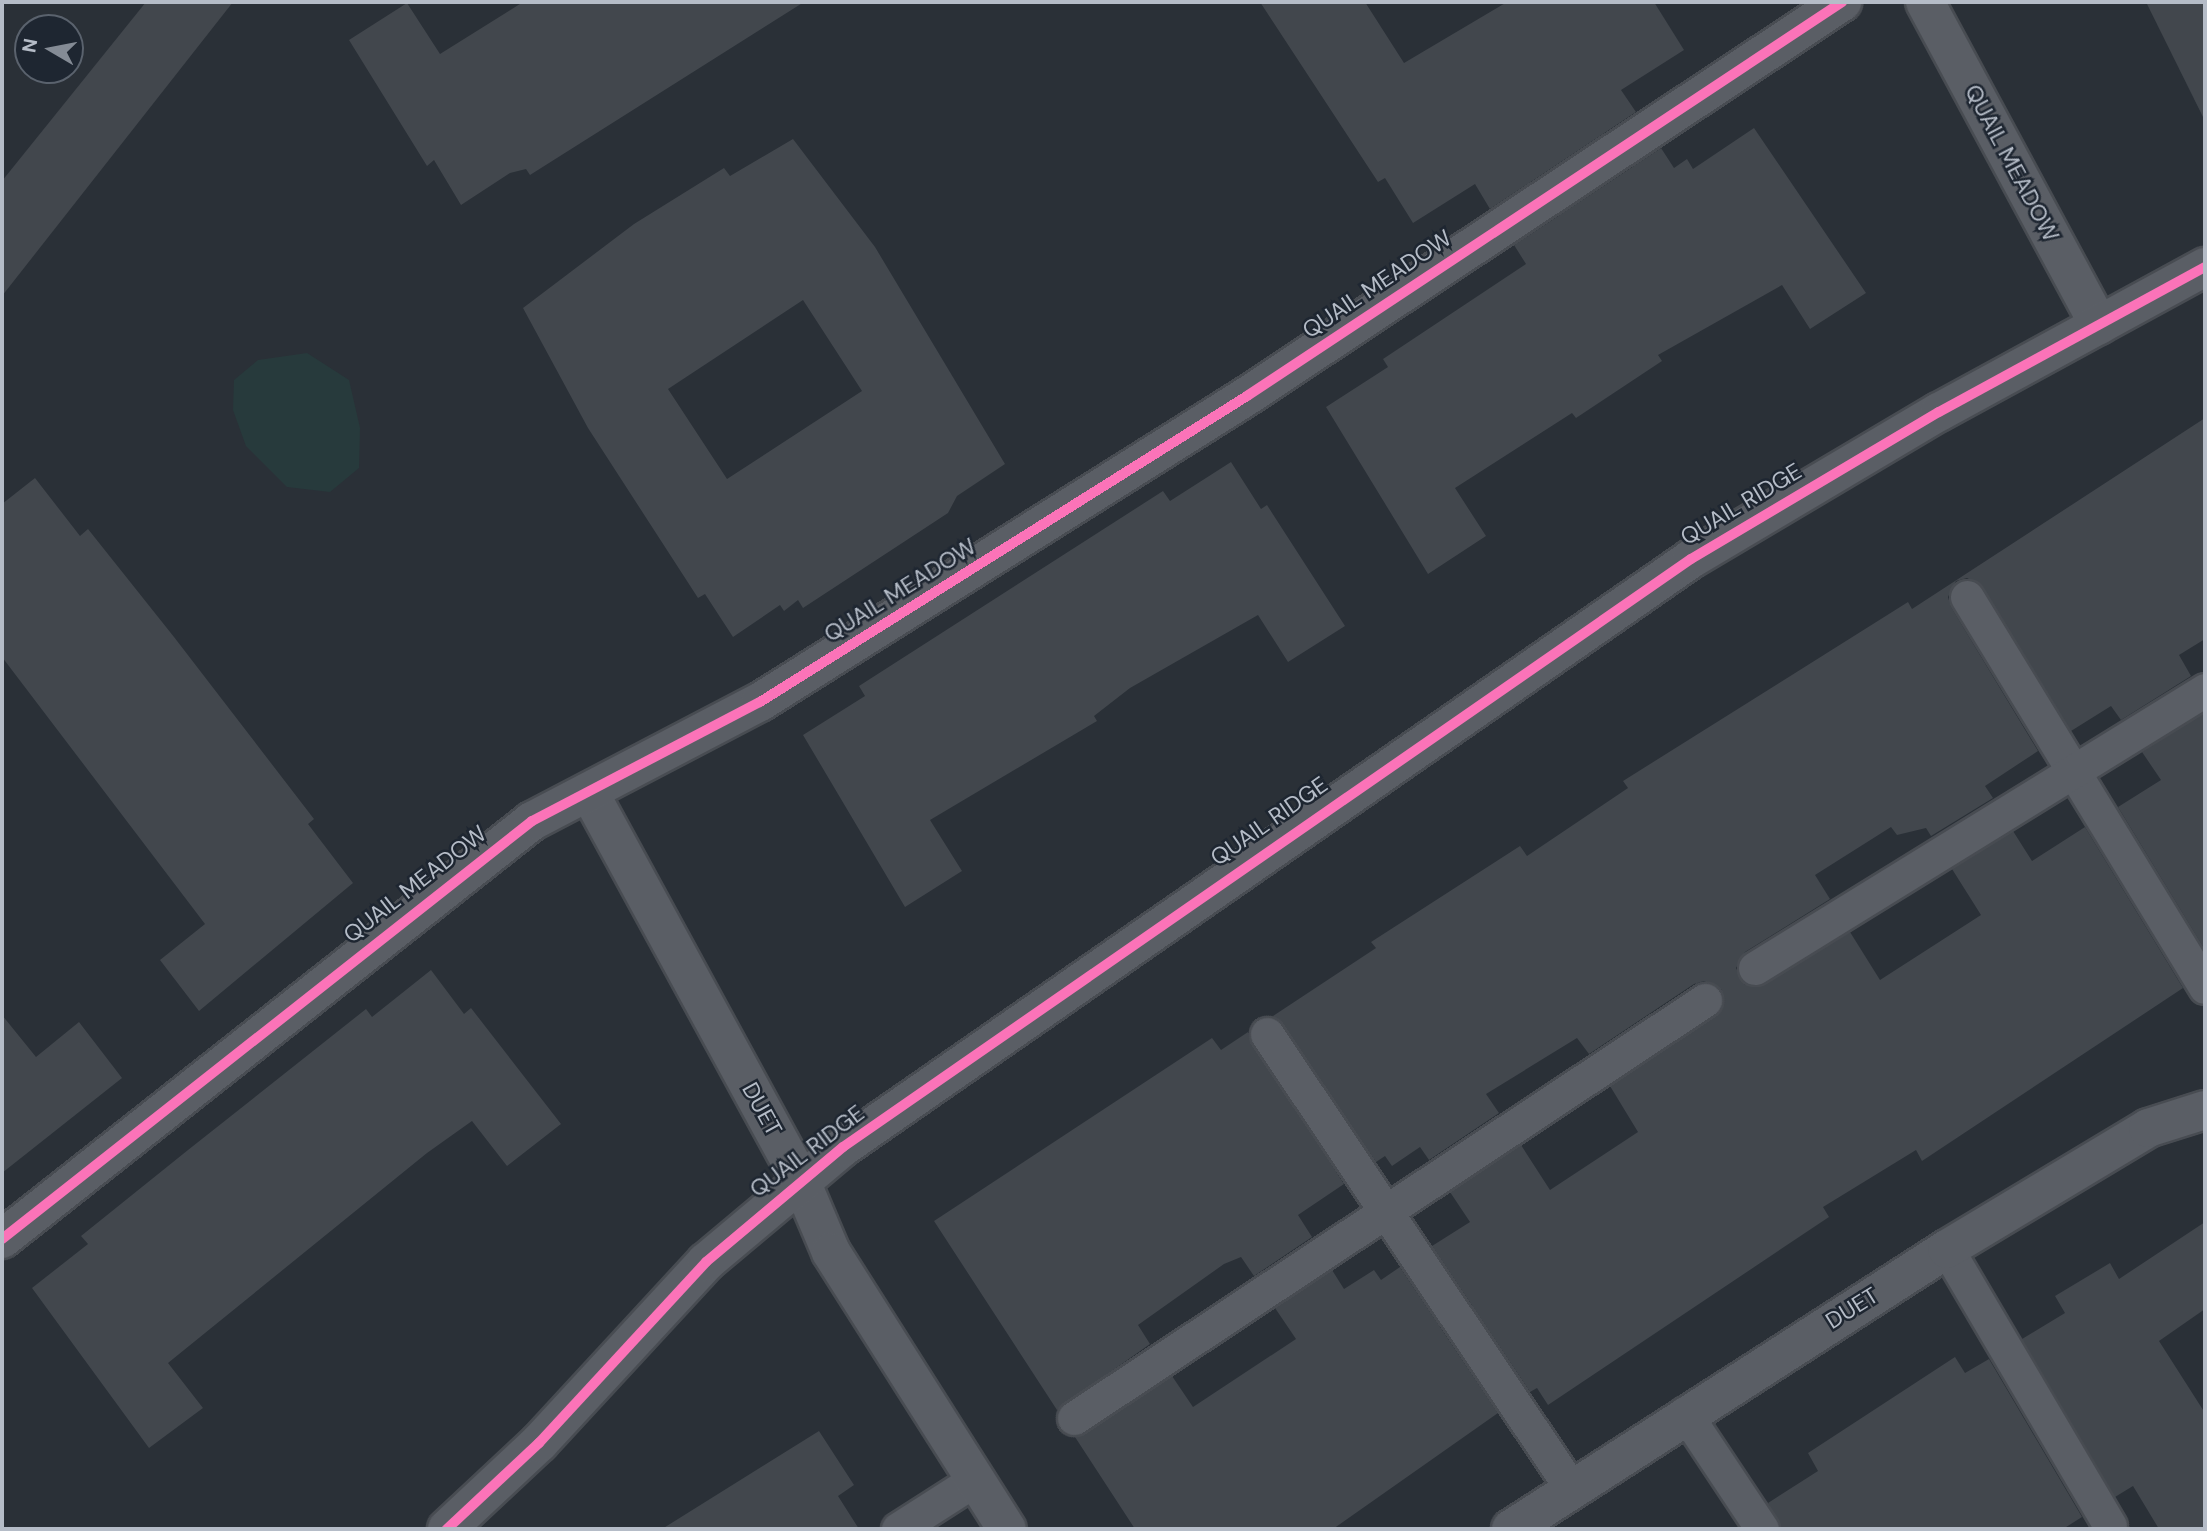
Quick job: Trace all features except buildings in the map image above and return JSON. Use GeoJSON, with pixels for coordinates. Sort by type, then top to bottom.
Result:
{"type":"FeatureCollection","features":[{"type":"Feature","properties":{"kind":"street","name":"QUAIL MEADOW"},"geometry":{"type":"LineString","coordinates":[[2,1239],[433,895],[532,821],[725,723],[1084,499],[1842,2]]}},
{"type":"Feature","properties":{"kind":"street","name":"QUAIL MEADOW"},"geometry":{"type":"LineString","coordinates":[[1925,2],[2099,325]]}},
{"type":"Feature","properties":{"kind":"street","name":"QUAIL RIDGE"},"geometry":{"type":"LineString","coordinates":[[447,1529],[539,1443],[706,1262],[800,1179],[1680,566],[2205,267]]}},
{"type":"Feature","properties":{"kind":"street","name":"DUET"},"geometry":{"type":"LineString","coordinates":[[589,792],[800,1179],[831,1252],[973,1481],[1007,1529]]}},
{"type":"Feature","properties":{"kind":"street","name":"DUET"},"geometry":{"type":"LineString","coordinates":[[1511,1529],[1685,1413],[1947,1249],[2148,1128],[2205,1110]]}},
{"type":"Feature","properties":{"kind":"lane"},"geometry":{"type":"LineString","coordinates":[[1967,597],[2205,987]]}},
{"type":"Feature","properties":{"kind":"lane"},"geometry":{"type":"LineString","coordinates":[[1755,968],[2205,690]]}},
{"type":"Feature","properties":{"kind":"lane"},"geometry":{"type":"LineString","coordinates":[[1074,1418],[1705,1000]]}},
{"type":"Feature","properties":{"kind":"lane"},"geometry":{"type":"LineString","coordinates":[[1267,1034],[1571,1488]]}},
{"type":"Feature","properties":{"kind":"lane"},"geometry":{"type":"LineString","coordinates":[[1947,1249],[2110,1526]]}},
{"type":"Feature","properties":{"kind":"lane"},"geometry":{"type":"LineString","coordinates":[[1685,1413],[1762,1529]]}},
{"type":"Feature","properties":{"kind":"lane"},"geometry":{"type":"LineString","coordinates":[[898,1529],[973,1481]]}},
{"type":"Feature","properties":{"kind":"shaded area"},"geometry":{"type":"Polygon","coordinates":[[[307,353],[349,380],[360,428],[359,468],[330,492],[287,487],[246,446],[233,410],[234,380],[258,360],[307,353]]]}},
{"type":"Feature","properties":{"kind":"cycle path"},"geometry":{"type":"LineString","coordinates":[[2,1239],[532,821],[760,702],[1247,396],[1842,2]]}},
{"type":"Feature","properties":{"kind":"cycle path"},"geometry":{"type":"LineString","coordinates":[[447,1529],[539,1443],[706,1262],[843,1147],[1691,559],[1939,412],[2205,267]]}}]}
